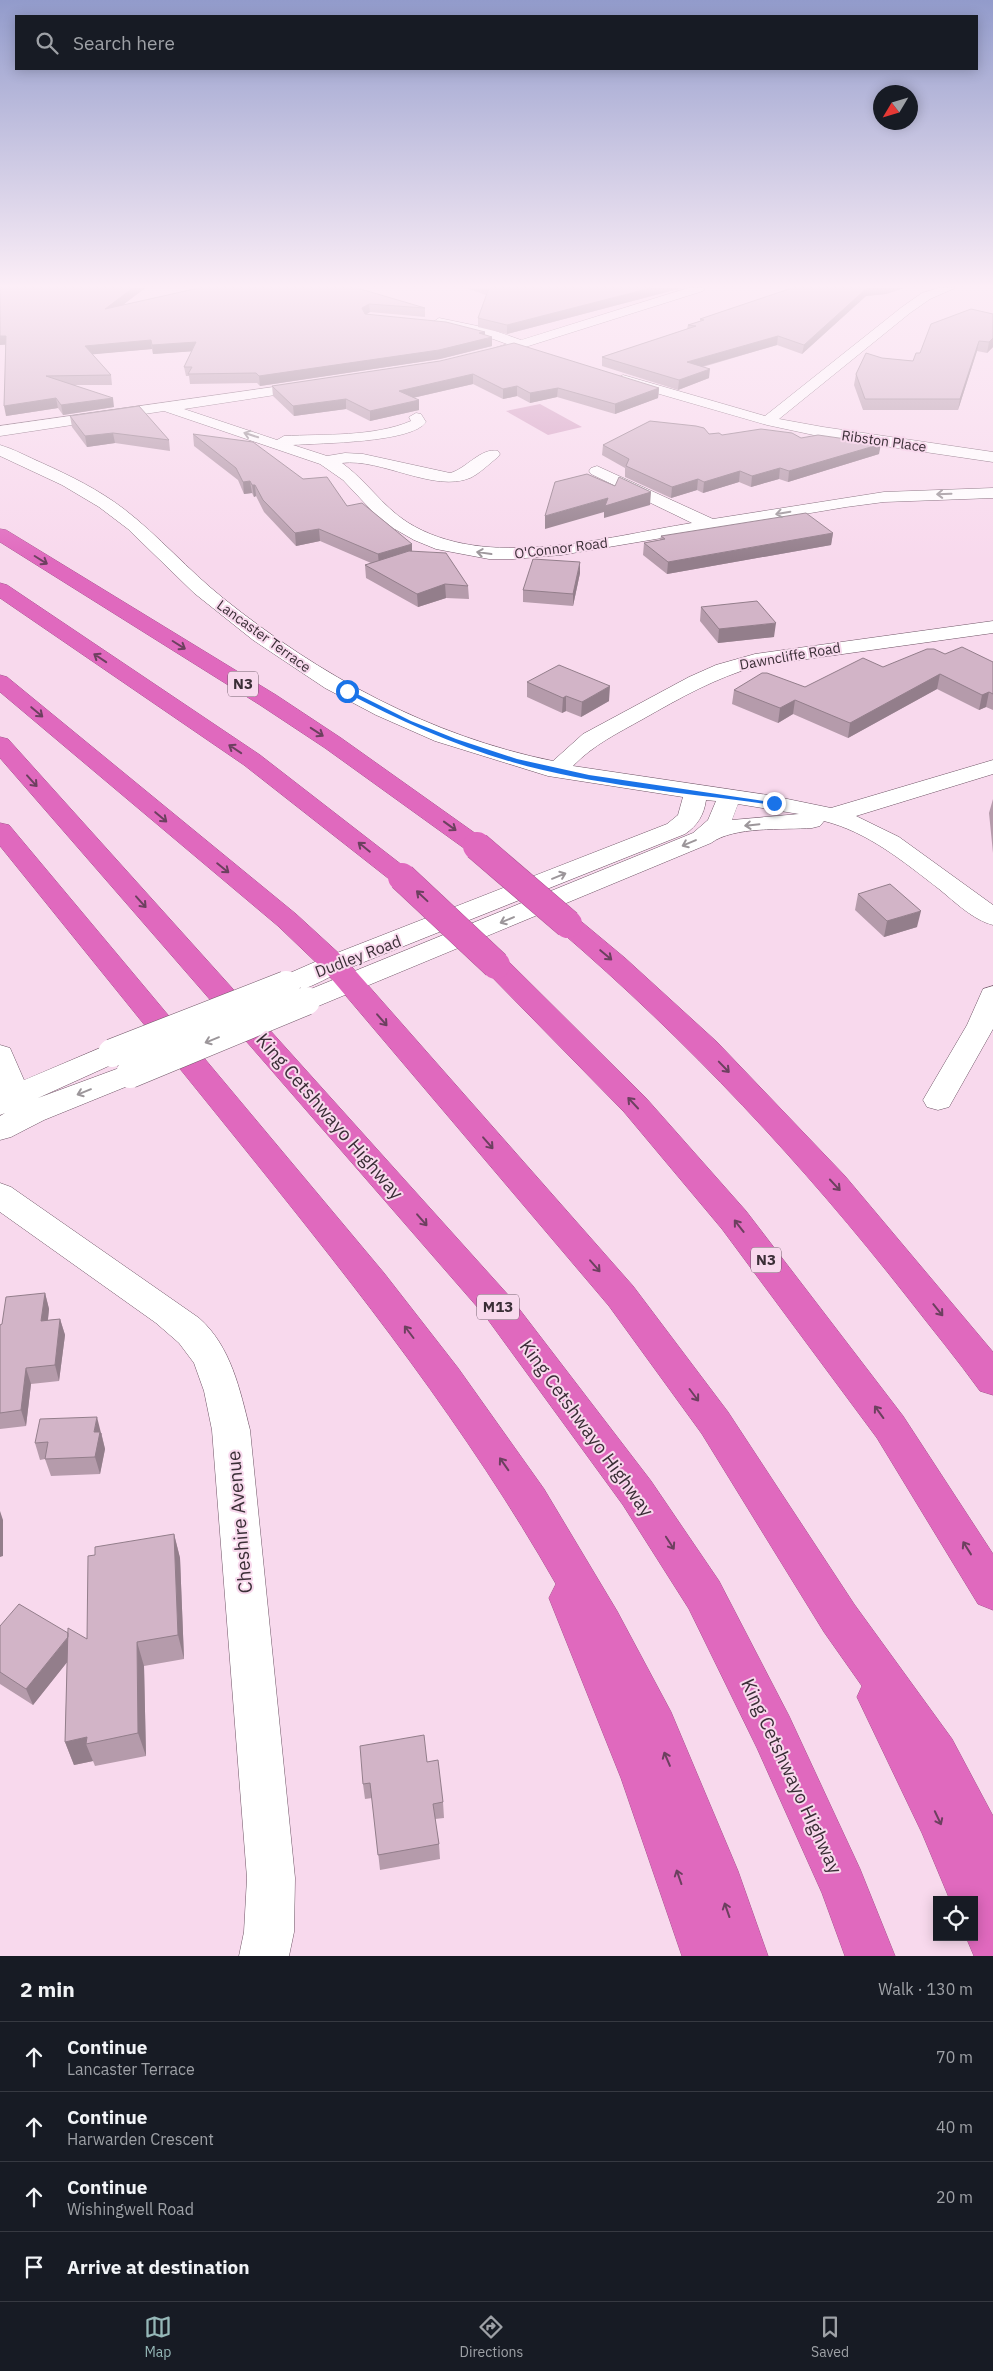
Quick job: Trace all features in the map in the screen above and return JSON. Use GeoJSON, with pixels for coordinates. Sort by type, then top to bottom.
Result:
{"type":"FeatureCollection","features":[{"type":"Feature","properties":{"kind":"highway","name":"N3"},"geometry":{"type":"LineString","coordinates":[[0,534],[268,700],[333,743],[477,846],[614,962],[690,1032],[853,1204],[993,1380]]}},
{"type":"Feature","properties":{"kind":"highway","name":"N3"},"geometry":{"type":"LineString","coordinates":[[0,589],[252,760],[402,877],[496,965],[635,1105],[734,1220],[809,1317],[890,1427],[993,1590]]}},
{"type":"Feature","properties":{"kind":"highway"},"geometry":{"type":"LineString","coordinates":[[0,681],[287,920],[342,974],[621,1296],[715,1423],[839,1618],[936,1756],[993,1865]]}},
{"type":"Feature","properties":{"kind":"highway","name":"King Cetshwayo Highway"},"geometry":{"type":"LineString","coordinates":[[0,744],[498,1307],[637,1493],[704,1595],[773,1732],[843,1886],[870,1956]]}},
{"type":"Feature","properties":{"kind":"highway"},"geometry":{"type":"LineString","coordinates":[[0,830],[372,1283],[445,1379],[530,1502],[602,1625],[655,1728],[714,1871],[743,1956]]}},
{"type":"Feature","properties":{"kind":"highway"},"geometry":{"type":"LineString","coordinates":[[530,1502],[644,1778],[707,1956]]}},
{"type":"Feature","properties":{"kind":"highway"},"geometry":{"type":"LineString","coordinates":[[839,1618],[938,1817],[972,1896]]}},
{"type":"Feature","properties":{"kind":"highway"},"geometry":{"type":"LineString","coordinates":[[978,1909],[993,1944]]}},
{"type":"Feature","properties":{"kind":"street","name":"Ribston Place"},"geometry":{"type":"LineString","coordinates":[[625,379],[767,421],[823,432],[993,456]]}},
{"type":"Feature","properties":{"kind":"street"},"geometry":{"type":"LineString","coordinates":[[767,421],[819,379]]}},
{"type":"Feature","properties":{"kind":"street"},"geometry":{"type":"LineString","coordinates":[[0,431],[328,383]]}},
{"type":"Feature","properties":{"kind":"street","name":"O'Connor Road"},"geometry":{"type":"LineString","coordinates":[[164,407],[326,461],[349,475],[393,521],[429,540],[459,550],[494,555],[534,554],[884,497],[993,493]]}},
{"type":"Feature","properties":{"kind":"street"},"geometry":{"type":"LineString","coordinates":[[274,443],[300,439],[351,438],[389,433],[416,424],[418,422],[416,417]]}},
{"type":"Feature","properties":{"kind":"street","name":"Lancaster Terrace"},"geometry":{"type":"LineString","coordinates":[[0,450],[107,505],[215,601],[288,655],[324,678],[409,723],[454,741],[556,771],[774,803],[831,816],[891,842],[993,916]]}},
{"type":"Feature","properties":{"kind":"street"},"geometry":{"type":"LineString","coordinates":[[326,461],[345,458],[363,459],[450,478],[472,469],[492,454]]}},
{"type":"Feature","properties":{"kind":"street"},"geometry":{"type":"LineString","coordinates":[[597,471],[711,525]]}},
{"type":"Feature","properties":{"kind":"street","name":"Dawncliffe Road"},"geometry":{"type":"LineString","coordinates":[[556,771],[572,754],[591,739],[723,669],[756,660],[993,627]]}},
{"type":"Feature","properties":{"kind":"street"},"geometry":{"type":"LineString","coordinates":[[831,816],[993,767]]}},
{"type":"Feature","properties":{"kind":"street","name":"Dudley Road"},"geometry":{"type":"LineString","coordinates":[[342,974],[366,953],[676,829],[685,824],[692,815],[695,792]]}},
{"type":"Feature","properties":{"kind":"street"},"geometry":{"type":"LineString","coordinates":[[714,830],[723,817],[729,796]]}},
{"type":"Feature","properties":{"kind":"street","name":"Dudley Road"},"geometry":{"type":"LineString","coordinates":[[0,1129],[17,1103],[342,974],[693,842],[714,830],[790,822],[853,824]]}},
{"type":"Feature","properties":{"kind":"street"},"geometry":{"type":"LineString","coordinates":[[938,1100],[981,1025],[993,995]]}},
{"type":"Feature","properties":{"kind":"street"},"geometry":{"type":"LineString","coordinates":[[0,1055],[17,1103]]}},
{"type":"Feature","properties":{"kind":"street","name":"Cheshire Avenue"},"geometry":{"type":"LineString","coordinates":[[0,1195],[168,1313],[193,1334],[208,1353],[220,1381],[231,1430],[271,1878],[269,1932],[264,1956]]}},
{"type":"Feature","properties":{"kind":"shaded area"},"geometry":{"type":"Polygon","coordinates":[[[540,404],[582,427],[548,435],[506,411],[540,404]]]}},
{"type":"Feature","properties":{"kind":"building"},"geometry":{"type":"Polygon","coordinates":[[[5,379],[56,379],[113,398],[61,405],[56,398],[4,406],[5,379]]]}},
{"type":"Feature","properties":{"kind":"building"},"geometry":{"type":"Polygon","coordinates":[[[317,379],[450,379],[399,391],[419,400],[370,411],[346,399],[293,406],[272,386],[317,379]]]}},
{"type":"Feature","properties":{"kind":"building"},"geometry":{"type":"Polygon","coordinates":[[[484,379],[631,379],[659,388],[615,404],[558,388],[530,393],[517,386],[503,389],[484,379]]]}},
{"type":"Feature","properties":{"kind":"building"},"geometry":{"type":"Polygon","coordinates":[[[858,379],[966,379],[960,399],[865,399],[858,379]]]}},
{"type":"Feature","properties":{"kind":"building"},"geometry":{"type":"Polygon","coordinates":[[[139,406],[169,440],[113,433],[85,436],[70,416],[139,406]]]}},
{"type":"Feature","properties":{"kind":"building"},"geometry":{"type":"Polygon","coordinates":[[[650,421],[696,426],[704,428],[709,434],[719,433],[722,435],[761,429],[792,433],[801,438],[818,435],[881,444],[789,471],[780,468],[752,476],[740,471],[704,482],[698,479],[672,487],[626,466],[629,459],[603,445],[650,421]]]}},
{"type":"Feature","properties":{"kind":"building"},"geometry":{"type":"Polygon","coordinates":[[[193,434],[253,442],[303,479],[327,477],[347,506],[362,503],[412,544],[378,554],[319,529],[295,533],[263,500],[255,485],[252,485],[250,481],[243,482],[236,468],[193,434]]]}},
{"type":"Feature","properties":{"kind":"building"},"geometry":{"type":"Polygon","coordinates":[[[587,474],[615,486],[619,477],[651,492],[605,506],[608,498],[545,516],[555,482],[587,474]]]}},
{"type":"Feature","properties":{"kind":"building"},"geometry":{"type":"Polygon","coordinates":[[[806,513],[833,533],[668,562],[644,543],[665,539],[661,536],[806,513]]]}},
{"type":"Feature","properties":{"kind":"building"},"geometry":{"type":"Polygon","coordinates":[[[409,551],[446,553],[468,586],[445,584],[417,594],[365,565],[409,551]]]}},
{"type":"Feature","properties":{"kind":"building"},"geometry":{"type":"Polygon","coordinates":[[[533,559],[580,562],[573,594],[523,590],[533,559]]]}},
{"type":"Feature","properties":{"kind":"building"},"geometry":{"type":"Polygon","coordinates":[[[757,601],[776,623],[719,629],[701,607],[757,601]]]}},
{"type":"Feature","properties":{"kind":"building"},"geometry":{"type":"Polygon","coordinates":[[[962,647],[993,662],[993,694],[989,692],[982,695],[940,674],[850,723],[795,700],[780,708],[734,690],[762,673],[767,673],[805,687],[863,658],[883,667],[927,649],[934,649],[945,654],[962,647]]]}},
{"type":"Feature","properties":{"kind":"building"},"geometry":{"type":"Polygon","coordinates":[[[559,665],[610,686],[582,702],[566,696],[563,698],[527,682],[559,665]]]}},
{"type":"Feature","properties":{"kind":"building"},"geometry":{"type":"Polygon","coordinates":[[[890,884],[921,911],[887,921],[858,894],[890,884]]]}},
{"type":"Feature","properties":{"kind":"building"},"geometry":{"type":"Polygon","coordinates":[[[45,1293],[41,1321],[60,1319],[55,1365],[26,1368],[21,1410],[0,1413],[0,1325],[2,1324],[6,1297],[45,1293]]]}},
{"type":"Feature","properties":{"kind":"building"},"geometry":{"type":"Polygon","coordinates":[[[97,1417],[94,1432],[100,1432],[95,1457],[45,1459],[48,1442],[35,1443],[40,1419],[97,1417]]]}},
{"type":"Feature","properties":{"kind":"building"},"geometry":{"type":"Polygon","coordinates":[[[174,1534],[178,1635],[137,1642],[138,1733],[86,1744],[87,1737],[65,1742],[68,1628],[87,1639],[88,1556],[95,1555],[95,1547],[174,1534]]]}},
{"type":"Feature","properties":{"kind":"building"},"geometry":{"type":"Polygon","coordinates":[[[19,1604],[68,1633],[68,1637],[26,1689],[0,1672],[0,1626],[19,1604]]]}},
{"type":"Feature","properties":{"kind":"building"},"geometry":{"type":"Polygon","coordinates":[[[424,1735],[427,1762],[438,1760],[443,1802],[433,1804],[439,1844],[378,1855],[370,1783],[363,1784],[360,1746],[424,1735]]]}},
{"type":"Feature","properties":{"kind":"route"},"geometry":{"type":"LineString","coordinates":[[347,691],[409,723],[454,741],[556,771],[774,803]]}}]}
